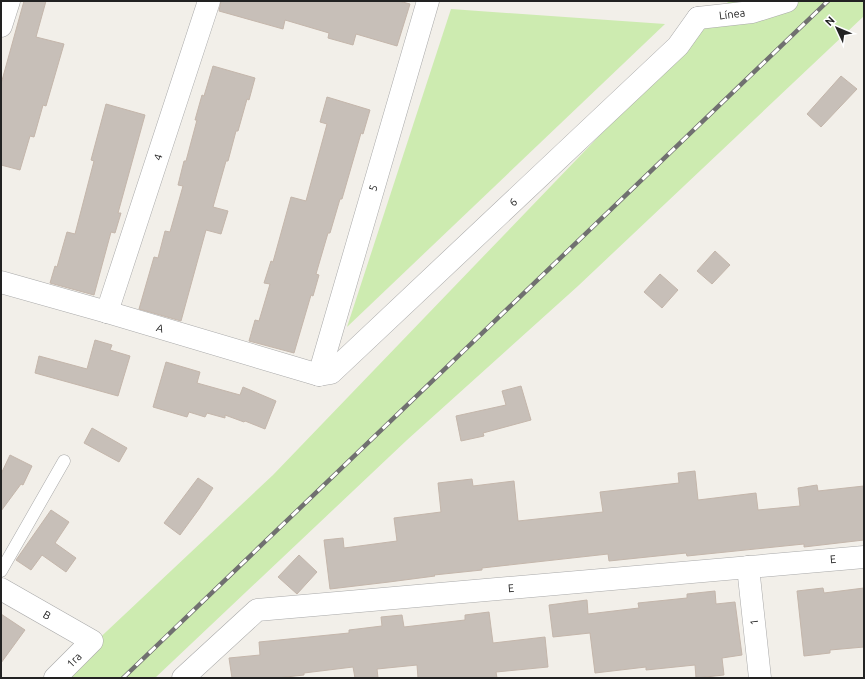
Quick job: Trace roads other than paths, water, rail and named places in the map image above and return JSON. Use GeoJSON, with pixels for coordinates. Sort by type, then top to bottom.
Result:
{"type":"FeatureCollection","features":[{"type":"Feature","properties":{"kind":"street"},"geometry":{"type":"LineString","coordinates":[[1,26],[9,1]]}},
{"type":"Feature","properties":{"kind":"street","name":"4"},"geometry":{"type":"LineString","coordinates":[[107,312],[209,1]]}},
{"type":"Feature","properties":{"kind":"street","name":"5"},"geometry":{"type":"LineString","coordinates":[[318,375],[428,1]]}},
{"type":"Feature","properties":{"kind":"street","name":"Línea"},"geometry":{"type":"LineString","coordinates":[[697,9],[752,12],[787,1]]}},
{"type":"Feature","properties":{"kind":"street","name":"6"},"geometry":{"type":"LineString","coordinates":[[318,375],[331,373],[678,46],[697,9]]}},
{"type":"Feature","properties":{"kind":"street","name":"A"},"geometry":{"type":"LineString","coordinates":[[1,282],[318,375]]}},
{"type":"Feature","properties":{"kind":"street","name":"E"},"geometry":{"type":"LineString","coordinates":[[183,678],[257,610],[864,556]]}},
{"type":"Feature","properties":{"kind":"street","name":"1"},"geometry":{"type":"LineString","coordinates":[[748,567],[760,678]]}},
{"type":"Feature","properties":{"kind":"street","name":"B"},"geometry":{"type":"LineString","coordinates":[[1,589],[92,641]]}},
{"type":"Feature","properties":{"kind":"street","name":"1ra"},"geometry":{"type":"LineString","coordinates":[[55,678],[92,641]]}},
{"type":"Feature","properties":{"kind":"lane"},"geometry":{"type":"LineString","coordinates":[[1,571],[64,461]]}},
{"type":"Feature","properties":{"kind":"railway"},"geometry":{"type":"LineString","coordinates":[[123,678],[828,1]]}}]}
